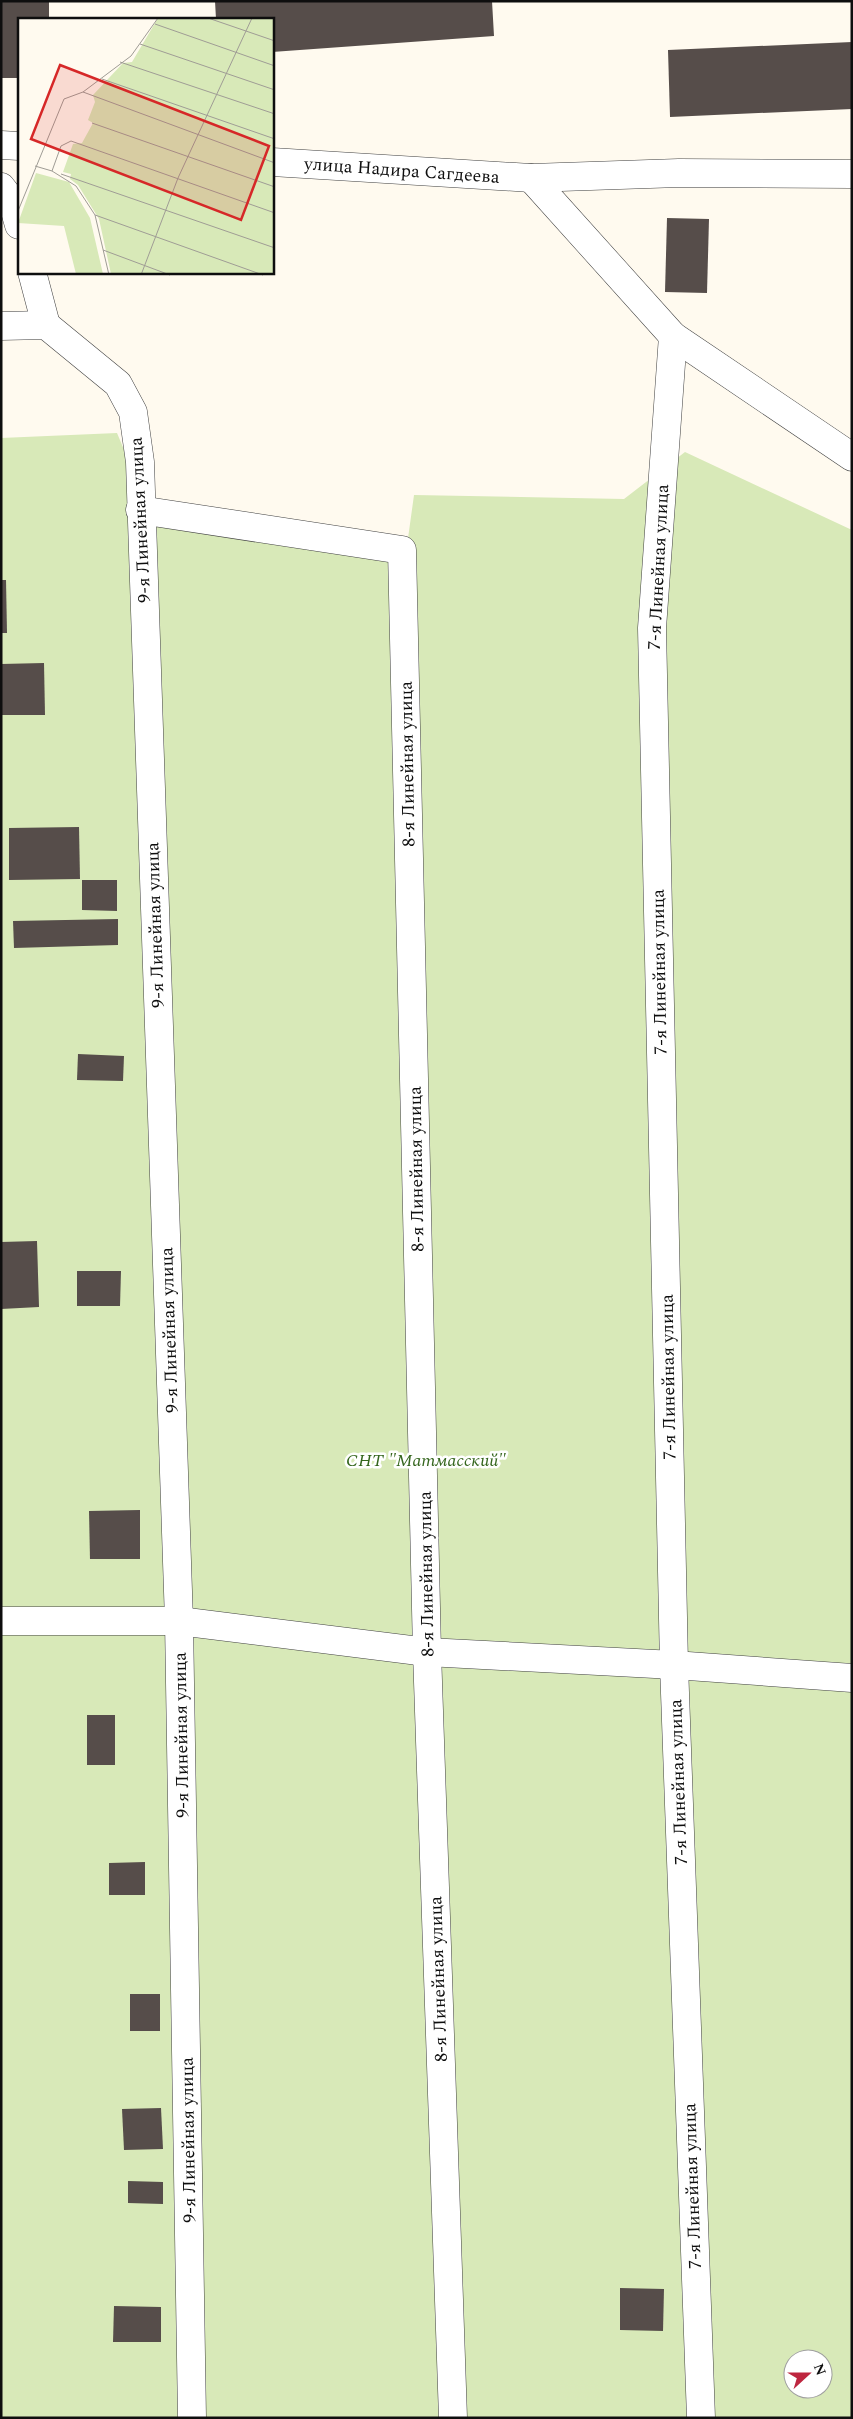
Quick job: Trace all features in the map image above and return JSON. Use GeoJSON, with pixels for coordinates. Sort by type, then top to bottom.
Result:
{"type":"FeatureCollection","features":[{"type":"Feature","properties":{"kind":"street"},"geometry":{"type":"LineString","coordinates":[[1,145],[18,146]]}},
{"type":"Feature","properties":{"kind":"street","name":"улица Надира Сагдеева"},"geometry":{"type":"LineString","coordinates":[[274,162],[532,178],[679,173],[852,174]]}},
{"type":"Feature","properties":{"kind":"street"},"geometry":{"type":"LineString","coordinates":[[532,178],[673,336],[852,458]]}},
{"type":"Feature","properties":{"kind":"street"},"geometry":{"type":"LineString","coordinates":[[1,187],[12,202],[18,221]]}},
{"type":"Feature","properties":{"kind":"street"},"geometry":{"type":"LineString","coordinates":[[1,326],[46,325],[33,274]]}},
{"type":"Feature","properties":{"kind":"street","name":"9-я Линейная улица"},"geometry":{"type":"LineString","coordinates":[[46,325],[118,384],[133,412],[140,462],[140,510],[179,1621],[192,2418]]}},
{"type":"Feature","properties":{"kind":"street","name":"7-я Линейная улица"},"geometry":{"type":"LineString","coordinates":[[673,336],[652,628],[674,1665],[700,2418]]}},
{"type":"Feature","properties":{"kind":"street","name":"8-я Линейная улица"},"geometry":{"type":"LineString","coordinates":[[140,510],[402,550],[427,1652],[454,2418]]}},
{"type":"Feature","properties":{"kind":"street"},"geometry":{"type":"LineString","coordinates":[[1,1621],[179,1621],[427,1652],[674,1665],[852,1678]]}},
{"type":"Feature","properties":{"kind":"green space","name":"СНТ \"Матмасский\""},"geometry":{"type":"Polygon","coordinates":[[[117,433],[156,526],[405,560],[414,495],[624,499],[685,452],[852,530],[852,2418],[1,2418],[1,438],[117,433]]]}},
{"type":"Feature","properties":{"kind":"building"},"geometry":{"type":"Polygon","coordinates":[[[1,1],[49,1],[49,18],[18,18],[18,78],[1,78],[1,1]]]}},
{"type":"Feature","properties":{"kind":"building"},"geometry":{"type":"Polygon","coordinates":[[[215,1],[492,1],[494,36],[274,52],[274,18],[216,18],[215,1]]]}},
{"type":"Feature","properties":{"kind":"building"},"geometry":{"type":"Polygon","coordinates":[[[852,42],[852,109],[670,117],[668,50],[852,42]]]}},
{"type":"Feature","properties":{"kind":"building"},"geometry":{"type":"Polygon","coordinates":[[[667,218],[709,219],[707,293],[665,292],[667,218]]]}},
{"type":"Feature","properties":{"kind":"building"},"geometry":{"type":"Polygon","coordinates":[[[1,580],[6,580],[7,633],[1,633],[1,580]]]}},
{"type":"Feature","properties":{"kind":"building"},"geometry":{"type":"Polygon","coordinates":[[[44,663],[45,715],[1,715],[1,664],[44,663]]]}},
{"type":"Feature","properties":{"kind":"building"},"geometry":{"type":"Polygon","coordinates":[[[79,827],[80,879],[9,880],[9,828],[79,827]]]}},
{"type":"Feature","properties":{"kind":"building"},"geometry":{"type":"Polygon","coordinates":[[[82,880],[117,880],[117,911],[82,910],[82,880]]]}},
{"type":"Feature","properties":{"kind":"building"},"geometry":{"type":"Polygon","coordinates":[[[118,919],[118,945],[14,948],[13,921],[118,919]]]}},
{"type":"Feature","properties":{"kind":"building"},"geometry":{"type":"Polygon","coordinates":[[[78,1054],[124,1056],[123,1081],[77,1080],[78,1054]]]}},
{"type":"Feature","properties":{"kind":"building"},"geometry":{"type":"Polygon","coordinates":[[[37,1241],[39,1307],[1,1309],[1,1242],[37,1241]]]}},
{"type":"Feature","properties":{"kind":"building"},"geometry":{"type":"Polygon","coordinates":[[[77,1271],[121,1271],[120,1306],[77,1306],[77,1271]]]}},
{"type":"Feature","properties":{"kind":"building"},"geometry":{"type":"Polygon","coordinates":[[[140,1510],[140,1559],[90,1559],[89,1511],[140,1510]]]}},
{"type":"Feature","properties":{"kind":"building"},"geometry":{"type":"Polygon","coordinates":[[[87,1715],[115,1715],[115,1765],[87,1765],[87,1715]]]}},
{"type":"Feature","properties":{"kind":"building"},"geometry":{"type":"Polygon","coordinates":[[[145,1862],[145,1895],[109,1895],[109,1863],[145,1862]]]}},
{"type":"Feature","properties":{"kind":"building"},"geometry":{"type":"Polygon","coordinates":[[[130,1994],[160,1994],[160,2031],[130,2031],[130,1994]]]}},
{"type":"Feature","properties":{"kind":"building"},"geometry":{"type":"Polygon","coordinates":[[[161,2108],[163,2149],[124,2150],[122,2109],[161,2108]]]}},
{"type":"Feature","properties":{"kind":"building"},"geometry":{"type":"Polygon","coordinates":[[[128,2181],[163,2182],[163,2204],[128,2203],[128,2181]]]}},
{"type":"Feature","properties":{"kind":"building"},"geometry":{"type":"Polygon","coordinates":[[[620,2288],[664,2289],[663,2331],[620,2330],[620,2288]]]}},
{"type":"Feature","properties":{"kind":"building"},"geometry":{"type":"Polygon","coordinates":[[[114,2306],[161,2307],[161,2342],[113,2342],[114,2306]]]}}]}
